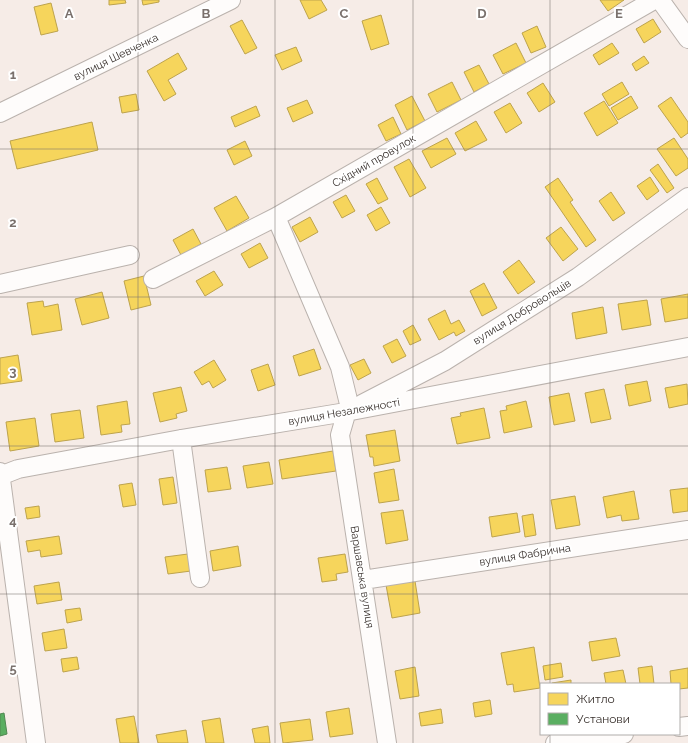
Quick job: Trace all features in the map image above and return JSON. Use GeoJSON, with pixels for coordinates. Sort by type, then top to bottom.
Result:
{"type":"FeatureCollection","features":[{"type":"Feature","properties":{"kind":"street","name":"вулиця Шевченка"},"geometry":{"type":"LineString","coordinates":[[0,113],[231,0]]}},
{"type":"Feature","properties":{"kind":"street","name":"Східний провулок"},"geometry":{"type":"LineString","coordinates":[[153,279],[276,217],[654,0]]}},
{"type":"Feature","properties":{"kind":"street"},"geometry":{"type":"LineString","coordinates":[[660,0],[688,39]]}},
{"type":"Feature","properties":{"kind":"street","name":"вулиця Добровольців"},"geometry":{"type":"LineString","coordinates":[[346,412],[445,360],[578,277],[688,196]]}},
{"type":"Feature","properties":{"kind":"street"},"geometry":{"type":"LineString","coordinates":[[276,217],[340,367],[349,404],[346,412]]}},
{"type":"Feature","properties":{"kind":"street"},"geometry":{"type":"LineString","coordinates":[[0,284],[130,255]]}},
{"type":"Feature","properties":{"kind":"street","name":"вулиця Незалежності"},"geometry":{"type":"LineString","coordinates":[[0,475],[18,470],[182,439],[346,412],[688,347]]}},
{"type":"Feature","properties":{"kind":"street","name":"Варшавська вулиця"},"geometry":{"type":"LineString","coordinates":[[346,412],[340,435],[387,743]]}},
{"type":"Feature","properties":{"kind":"street"},"geometry":{"type":"LineString","coordinates":[[182,439],[200,578]]}},
{"type":"Feature","properties":{"kind":"street"},"geometry":{"type":"LineString","coordinates":[[0,475],[36,743]]}},
{"type":"Feature","properties":{"kind":"street","name":"вулиця Фабрична"},"geometry":{"type":"LineString","coordinates":[[363,580],[688,530]]}},
{"type":"Feature","properties":{"kind":"street"},"geometry":{"type":"LineString","coordinates":[[555,743],[616,735]]}},
{"type":"Feature","properties":{"kind":"building: Житло"},"geometry":{"type":"Polygon","coordinates":[[[109,0],[125,0],[126,3],[109,5],[109,0]]]}},
{"type":"Feature","properties":{"kind":"building: Житло"},"geometry":{"type":"Polygon","coordinates":[[[142,0],[159,0],[159,2],[143,5],[142,0]]]}},
{"type":"Feature","properties":{"kind":"building: Житло"},"geometry":{"type":"Polygon","coordinates":[[[300,0],[321,0],[327,10],[309,19],[300,0]]]}},
{"type":"Feature","properties":{"kind":"building: Житло"},"geometry":{"type":"Polygon","coordinates":[[[600,0],[624,0],[608,11],[600,0]]]}},
{"type":"Feature","properties":{"kind":"building: Житло"},"geometry":{"type":"Polygon","coordinates":[[[51,3],[58,31],[41,35],[34,7],[51,3]]]}},
{"type":"Feature","properties":{"kind":"building: Житло"},"geometry":{"type":"Polygon","coordinates":[[[381,15],[389,44],[371,50],[362,21],[381,15]]]}},
{"type":"Feature","properties":{"kind":"building: Житло"},"geometry":{"type":"Polygon","coordinates":[[[653,19],[661,32],[644,43],[636,29],[653,19]]]}},
{"type":"Feature","properties":{"kind":"building: Житло"},"geometry":{"type":"Polygon","coordinates":[[[242,20],[257,48],[245,54],[230,26],[242,20]]]}},
{"type":"Feature","properties":{"kind":"building: Житло"},"geometry":{"type":"Polygon","coordinates":[[[537,26],[546,47],[531,53],[522,33],[537,26]]]}},
{"type":"Feature","properties":{"kind":"building: Житло"},"geometry":{"type":"Polygon","coordinates":[[[516,43],[526,63],[503,74],[493,55],[516,43]]]}},
{"type":"Feature","properties":{"kind":"building: Житло"},"geometry":{"type":"Polygon","coordinates":[[[612,43],[619,53],[599,65],[593,55],[612,43]]]}},
{"type":"Feature","properties":{"kind":"building: Житло"},"geometry":{"type":"Polygon","coordinates":[[[296,47],[302,61],[282,70],[275,55],[296,47]]]}},
{"type":"Feature","properties":{"kind":"building: Житло"},"geometry":{"type":"Polygon","coordinates":[[[178,53],[187,69],[168,80],[176,94],[164,101],[147,71],[178,53]]]}},
{"type":"Feature","properties":{"kind":"building: Житло"},"geometry":{"type":"Polygon","coordinates":[[[644,56],[649,63],[636,71],[632,64],[644,56]]]}},
{"type":"Feature","properties":{"kind":"building: Житло"},"geometry":{"type":"Polygon","coordinates":[[[479,65],[489,84],[474,92],[464,72],[479,65]]]}},
{"type":"Feature","properties":{"kind":"building: Житло"},"geometry":{"type":"Polygon","coordinates":[[[452,82],[461,100],[437,112],[428,94],[452,82]]]}},
{"type":"Feature","properties":{"kind":"building: Житло"},"geometry":{"type":"Polygon","coordinates":[[[622,82],[629,94],[609,106],[602,94],[622,82]]]}},
{"type":"Feature","properties":{"kind":"building: Житло"},"geometry":{"type":"Polygon","coordinates":[[[543,83],[555,102],[539,112],[527,93],[543,83]]]}},
{"type":"Feature","properties":{"kind":"building: Житло"},"geometry":{"type":"Polygon","coordinates":[[[136,94],[139,110],[122,113],[119,97],[136,94]]]}},
{"type":"Feature","properties":{"kind":"building: Житло"},"geometry":{"type":"Polygon","coordinates":[[[412,96],[425,121],[407,130],[395,105],[412,96]]]}},
{"type":"Feature","properties":{"kind":"building: Житло"},"geometry":{"type":"Polygon","coordinates":[[[631,96],[638,108],[618,120],[611,108],[631,96]]]}},
{"type":"Feature","properties":{"kind":"building: Житло"},"geometry":{"type":"Polygon","coordinates":[[[671,97],[688,122],[688,133],[681,138],[658,106],[671,97]]]}},
{"type":"Feature","properties":{"kind":"building: Житло"},"geometry":{"type":"Polygon","coordinates":[[[307,100],[313,113],[293,122],[287,108],[307,100]]]}},
{"type":"Feature","properties":{"kind":"building: Житло"},"geometry":{"type":"Polygon","coordinates":[[[604,101],[618,123],[597,136],[584,113],[604,101]]]}},
{"type":"Feature","properties":{"kind":"building: Житло"},"geometry":{"type":"Polygon","coordinates":[[[510,103],[522,123],[506,133],[494,112],[510,103]]]}},
{"type":"Feature","properties":{"kind":"building: Житло"},"geometry":{"type":"Polygon","coordinates":[[[256,106],[260,116],[235,127],[231,117],[256,106]]]}},
{"type":"Feature","properties":{"kind":"building: Житло"},"geometry":{"type":"Polygon","coordinates":[[[393,117],[401,134],[386,141],[378,125],[393,117]]]}},
{"type":"Feature","properties":{"kind":"building: Житло"},"geometry":{"type":"Polygon","coordinates":[[[476,121],[487,140],[465,151],[455,133],[476,121]]]}},
{"type":"Feature","properties":{"kind":"building: Житло"},"geometry":{"type":"Polygon","coordinates":[[[92,122],[98,150],[17,169],[10,141],[92,122]]]}},
{"type":"Feature","properties":{"kind":"building: Житло"},"geometry":{"type":"Polygon","coordinates":[[[447,138],[456,154],[431,168],[422,151],[447,138]]]}},
{"type":"Feature","properties":{"kind":"building: Житло"},"geometry":{"type":"Polygon","coordinates":[[[674,138],[688,159],[688,168],[676,176],[657,149],[674,138]]]}},
{"type":"Feature","properties":{"kind":"building: Житло"},"geometry":{"type":"Polygon","coordinates":[[[245,141],[252,156],[234,165],[227,150],[245,141]]]}},
{"type":"Feature","properties":{"kind":"building: Житло"},"geometry":{"type":"Polygon","coordinates":[[[409,159],[426,188],[410,197],[394,167],[409,159]]]}},
{"type":"Feature","properties":{"kind":"building: Житло"},"geometry":{"type":"Polygon","coordinates":[[[658,164],[674,188],[667,193],[650,170],[658,164]]]}},
{"type":"Feature","properties":{"kind":"building: Житло"},"geometry":{"type":"Polygon","coordinates":[[[650,177],[659,191],[647,200],[637,186],[650,177]]]}},
{"type":"Feature","properties":{"kind":"building: Житло"},"geometry":{"type":"Polygon","coordinates":[[[377,178],[388,199],[378,204],[366,184],[377,178]]]}},
{"type":"Feature","properties":{"kind":"building: Житло"},"geometry":{"type":"Polygon","coordinates":[[[558,178],[573,200],[570,202],[596,240],[586,247],[545,187],[558,178]]]}},
{"type":"Feature","properties":{"kind":"building: Житло"},"geometry":{"type":"Polygon","coordinates":[[[611,192],[625,213],[613,221],[599,201],[611,192]]]}},
{"type":"Feature","properties":{"kind":"building: Житло"},"geometry":{"type":"Polygon","coordinates":[[[346,195],[355,211],[342,218],[333,202],[346,195]]]}},
{"type":"Feature","properties":{"kind":"building: Житло"},"geometry":{"type":"Polygon","coordinates":[[[236,196],[249,218],[227,231],[214,208],[236,196]]]}},
{"type":"Feature","properties":{"kind":"building: Житло"},"geometry":{"type":"Polygon","coordinates":[[[381,207],[390,223],[376,231],[367,215],[381,207]]]}},
{"type":"Feature","properties":{"kind":"building: Житло"},"geometry":{"type":"Polygon","coordinates":[[[310,217],[318,232],[300,242],[292,227],[310,217]]]}},
{"type":"Feature","properties":{"kind":"building: Житло"},"geometry":{"type":"Polygon","coordinates":[[[561,227],[578,249],[563,261],[546,238],[561,227]]]}},
{"type":"Feature","properties":{"kind":"building: Житло"},"geometry":{"type":"Polygon","coordinates":[[[193,229],[201,244],[181,255],[173,240],[193,229]]]}},
{"type":"Feature","properties":{"kind":"building: Житло"},"geometry":{"type":"Polygon","coordinates":[[[260,243],[268,258],[249,268],[241,254],[260,243]]]}},
{"type":"Feature","properties":{"kind":"building: Житло"},"geometry":{"type":"Polygon","coordinates":[[[519,260],[535,282],[518,294],[503,272],[519,260]]]}},
{"type":"Feature","properties":{"kind":"building: Житло"},"geometry":{"type":"Polygon","coordinates":[[[214,271],[223,285],[205,296],[196,281],[214,271]]]}},
{"type":"Feature","properties":{"kind":"building: Житло"},"geometry":{"type":"Polygon","coordinates":[[[144,276],[151,305],[131,310],[124,281],[144,276]]]}},
{"type":"Feature","properties":{"kind":"building: Житло"},"geometry":{"type":"Polygon","coordinates":[[[484,283],[497,308],[482,316],[470,291],[484,283]]]}},
{"type":"Feature","properties":{"kind":"building: Житло"},"geometry":{"type":"Polygon","coordinates":[[[102,292],[109,318],[82,325],[75,299],[102,292]]]}},
{"type":"Feature","properties":{"kind":"building: Житло"},"geometry":{"type":"Polygon","coordinates":[[[688,294],[688,318],[665,322],[661,299],[688,294]]]}},
{"type":"Feature","properties":{"kind":"building: Житло"},"geometry":{"type":"Polygon","coordinates":[[[647,300],[651,325],[622,330],[618,304],[647,300]]]}},
{"type":"Feature","properties":{"kind":"building: Житло"},"geometry":{"type":"Polygon","coordinates":[[[43,301],[44,307],[58,304],[62,330],[32,335],[27,303],[43,301]]]}},
{"type":"Feature","properties":{"kind":"building: Житло"},"geometry":{"type":"Polygon","coordinates":[[[603,307],[607,333],[576,339],[572,313],[603,307]]]}},
{"type":"Feature","properties":{"kind":"building: Житло"},"geometry":{"type":"Polygon","coordinates":[[[445,310],[451,324],[459,320],[465,331],[456,336],[454,332],[439,340],[428,319],[445,310]]]}},
{"type":"Feature","properties":{"kind":"building: Житло"},"geometry":{"type":"Polygon","coordinates":[[[413,325],[421,340],[410,345],[403,331],[413,325]]]}},
{"type":"Feature","properties":{"kind":"building: Житло"},"geometry":{"type":"Polygon","coordinates":[[[397,339],[406,356],[392,363],[383,346],[397,339]]]}},
{"type":"Feature","properties":{"kind":"building: Житло"},"geometry":{"type":"Polygon","coordinates":[[[314,349],[321,369],[299,376],[293,356],[314,349]]]}},
{"type":"Feature","properties":{"kind":"building: Житло"},"geometry":{"type":"Polygon","coordinates":[[[18,355],[22,381],[0,384],[0,358],[18,355]]]}},
{"type":"Feature","properties":{"kind":"building: Житло"},"geometry":{"type":"Polygon","coordinates":[[[364,359],[371,373],[358,380],[350,365],[364,359]]]}},
{"type":"Feature","properties":{"kind":"building: Житло"},"geometry":{"type":"Polygon","coordinates":[[[214,360],[226,380],[213,388],[209,381],[202,385],[194,372],[214,360]]]}},
{"type":"Feature","properties":{"kind":"building: Житло"},"geometry":{"type":"Polygon","coordinates":[[[268,364],[275,385],[258,391],[251,370],[268,364]]]}},
{"type":"Feature","properties":{"kind":"building: Житло"},"geometry":{"type":"Polygon","coordinates":[[[647,381],[651,401],[629,406],[625,385],[647,381]]]}},
{"type":"Feature","properties":{"kind":"building: Житло"},"geometry":{"type":"Polygon","coordinates":[[[687,384],[688,404],[669,408],[665,388],[687,384]]]}},
{"type":"Feature","properties":{"kind":"building: Житло"},"geometry":{"type":"Polygon","coordinates":[[[181,387],[187,411],[176,414],[177,418],[160,422],[153,393],[181,387]]]}},
{"type":"Feature","properties":{"kind":"building: Житло"},"geometry":{"type":"Polygon","coordinates":[[[604,389],[611,419],[591,423],[585,393],[604,389]]]}},
{"type":"Feature","properties":{"kind":"building: Житло"},"geometry":{"type":"Polygon","coordinates":[[[569,393],[575,421],[554,425],[549,397],[569,393]]]}},
{"type":"Feature","properties":{"kind":"building: Житло"},"geometry":{"type":"Polygon","coordinates":[[[127,401],[130,424],[121,425],[122,432],[101,435],[97,406],[127,401]]]}},
{"type":"Feature","properties":{"kind":"building: Житло"},"geometry":{"type":"Polygon","coordinates":[[[526,401],[532,427],[504,433],[500,411],[507,410],[506,406],[526,401]]]}},
{"type":"Feature","properties":{"kind":"building: Житло"},"geometry":{"type":"Polygon","coordinates":[[[484,408],[490,438],[457,444],[451,418],[461,416],[460,413],[484,408]]]}},
{"type":"Feature","properties":{"kind":"building: Житло"},"geometry":{"type":"Polygon","coordinates":[[[80,410],[84,438],[55,442],[51,414],[80,410]]]}},
{"type":"Feature","properties":{"kind":"building: Житло"},"geometry":{"type":"Polygon","coordinates":[[[35,418],[39,446],[10,451],[6,422],[35,418]]]}},
{"type":"Feature","properties":{"kind":"building: Житло"},"geometry":{"type":"Polygon","coordinates":[[[395,430],[400,461],[374,466],[373,457],[370,457],[366,435],[395,430]]]}},
{"type":"Feature","properties":{"kind":"building: Житло"},"geometry":{"type":"Polygon","coordinates":[[[333,451],[336,471],[282,479],[279,460],[333,451]]]}},
{"type":"Feature","properties":{"kind":"building: Житло"},"geometry":{"type":"Polygon","coordinates":[[[269,462],[273,484],[247,488],[243,466],[269,462]]]}},
{"type":"Feature","properties":{"kind":"building: Житло"},"geometry":{"type":"Polygon","coordinates":[[[227,467],[231,489],[208,492],[205,470],[227,467]]]}},
{"type":"Feature","properties":{"kind":"building: Житло"},"geometry":{"type":"Polygon","coordinates":[[[394,469],[399,500],[379,503],[374,473],[394,469]]]}},
{"type":"Feature","properties":{"kind":"building: Житло"},"geometry":{"type":"Polygon","coordinates":[[[173,477],[177,503],[163,505],[159,479],[173,477]]]}},
{"type":"Feature","properties":{"kind":"building: Житло"},"geometry":{"type":"Polygon","coordinates":[[[132,483],[136,505],[123,507],[119,485],[132,483]]]}},
{"type":"Feature","properties":{"kind":"building: Житло"},"geometry":{"type":"Polygon","coordinates":[[[688,488],[688,511],[673,513],[670,490],[688,488]]]}},
{"type":"Feature","properties":{"kind":"building: Житло"},"geometry":{"type":"Polygon","coordinates":[[[634,491],[639,519],[622,521],[621,515],[607,518],[603,497],[634,491]]]}},
{"type":"Feature","properties":{"kind":"building: Житло"},"geometry":{"type":"Polygon","coordinates":[[[575,496],[580,525],[556,529],[551,500],[575,496]]]}},
{"type":"Feature","properties":{"kind":"building: Житло"},"geometry":{"type":"Polygon","coordinates":[[[39,506],[40,517],[27,519],[25,508],[39,506]]]}},
{"type":"Feature","properties":{"kind":"building: Житло"},"geometry":{"type":"Polygon","coordinates":[[[403,510],[408,540],[386,544],[381,513],[403,510]]]}},
{"type":"Feature","properties":{"kind":"building: Житло"},"geometry":{"type":"Polygon","coordinates":[[[517,513],[520,532],[492,537],[489,517],[517,513]]]}},
{"type":"Feature","properties":{"kind":"building: Житло"},"geometry":{"type":"Polygon","coordinates":[[[533,514],[536,535],[525,537],[522,516],[533,514]]]}},
{"type":"Feature","properties":{"kind":"building: Житло"},"geometry":{"type":"Polygon","coordinates":[[[59,536],[62,554],[41,557],[40,550],[28,552],[26,541],[59,536]]]}},
{"type":"Feature","properties":{"kind":"building: Житло"},"geometry":{"type":"Polygon","coordinates":[[[238,546],[241,566],[213,571],[210,551],[238,546]]]}},
{"type":"Feature","properties":{"kind":"building: Житло"},"geometry":{"type":"Polygon","coordinates":[[[188,554],[191,571],[168,574],[165,557],[188,554]]]}},
{"type":"Feature","properties":{"kind":"building: Житло"},"geometry":{"type":"Polygon","coordinates":[[[345,554],[348,572],[336,574],[337,580],[322,582],[318,558],[345,554]]]}},
{"type":"Feature","properties":{"kind":"building: Житло"},"geometry":{"type":"Polygon","coordinates":[[[415,581],[420,613],[392,618],[386,585],[415,581]]]}},
{"type":"Feature","properties":{"kind":"building: Житло"},"geometry":{"type":"Polygon","coordinates":[[[59,582],[62,600],[37,604],[34,586],[59,582]]]}},
{"type":"Feature","properties":{"kind":"building: Житло"},"geometry":{"type":"Polygon","coordinates":[[[80,608],[82,620],[67,623],[65,610],[80,608]]]}},
{"type":"Feature","properties":{"kind":"building: Житло"},"geometry":{"type":"Polygon","coordinates":[[[64,629],[67,648],[45,651],[42,633],[64,629]]]}},
{"type":"Feature","properties":{"kind":"building: Житло"},"geometry":{"type":"Polygon","coordinates":[[[616,638],[620,656],[592,661],[589,642],[616,638]]]}},
{"type":"Feature","properties":{"kind":"building: Житло"},"geometry":{"type":"Polygon","coordinates":[[[534,647],[540,688],[514,692],[513,684],[507,685],[501,653],[534,647]]]}},
{"type":"Feature","properties":{"kind":"building: Житло"},"geometry":{"type":"Polygon","coordinates":[[[77,657],[79,669],[63,672],[61,659],[77,657]]]}},
{"type":"Feature","properties":{"kind":"building: Житло"},"geometry":{"type":"Polygon","coordinates":[[[561,663],[563,677],[545,680],[543,666],[561,663]]]}},
{"type":"Feature","properties":{"kind":"building: Житло"},"geometry":{"type":"Polygon","coordinates":[[[652,666],[654,683],[640,683],[638,668],[652,666]]]}},
{"type":"Feature","properties":{"kind":"building: Житло"},"geometry":{"type":"Polygon","coordinates":[[[415,667],[419,696],[400,699],[395,671],[415,667]]]}},
{"type":"Feature","properties":{"kind":"building: Житло"},"geometry":{"type":"Polygon","coordinates":[[[688,668],[688,688],[680,689],[680,683],[671,683],[670,671],[688,668]]]}},
{"type":"Feature","properties":{"kind":"building: Житло"},"geometry":{"type":"Polygon","coordinates":[[[623,670],[626,683],[606,683],[604,673],[623,670]]]}},
{"type":"Feature","properties":{"kind":"building: Житло"},"geometry":{"type":"Polygon","coordinates":[[[571,680],[571,683],[552,683],[571,680]]]}},
{"type":"Feature","properties":{"kind":"building: Житло"},"geometry":{"type":"Polygon","coordinates":[[[490,700],[492,714],[475,717],[473,703],[490,700]]]}},
{"type":"Feature","properties":{"kind":"building: Житло"},"geometry":{"type":"Polygon","coordinates":[[[349,708],[353,734],[330,737],[326,712],[349,708]]]}},
{"type":"Feature","properties":{"kind":"building: Житло"},"geometry":{"type":"Polygon","coordinates":[[[441,709],[443,723],[421,726],[419,713],[441,709]]]}},
{"type":"Feature","properties":{"kind":"building: Житло"},"geometry":{"type":"Polygon","coordinates":[[[134,716],[139,743],[120,743],[116,719],[134,716]]]}},
{"type":"Feature","properties":{"kind":"building: Житло"},"geometry":{"type":"Polygon","coordinates":[[[220,718],[224,743],[206,743],[202,721],[220,718]]]}},
{"type":"Feature","properties":{"kind":"building: Житло"},"geometry":{"type":"Polygon","coordinates":[[[310,719],[313,740],[283,743],[280,723],[310,719]]]}},
{"type":"Feature","properties":{"kind":"building: Житло"},"geometry":{"type":"Polygon","coordinates":[[[268,726],[270,743],[255,743],[252,729],[268,726]]]}},
{"type":"Feature","properties":{"kind":"building: Житло"},"geometry":{"type":"Polygon","coordinates":[[[186,730],[188,743],[158,743],[156,735],[186,730]]]}},
{"type":"Feature","properties":{"kind":"building: Установи"},"geometry":{"type":"Polygon","coordinates":[[[4,713],[7,734],[0,736],[0,714],[4,713]]]}}]}
